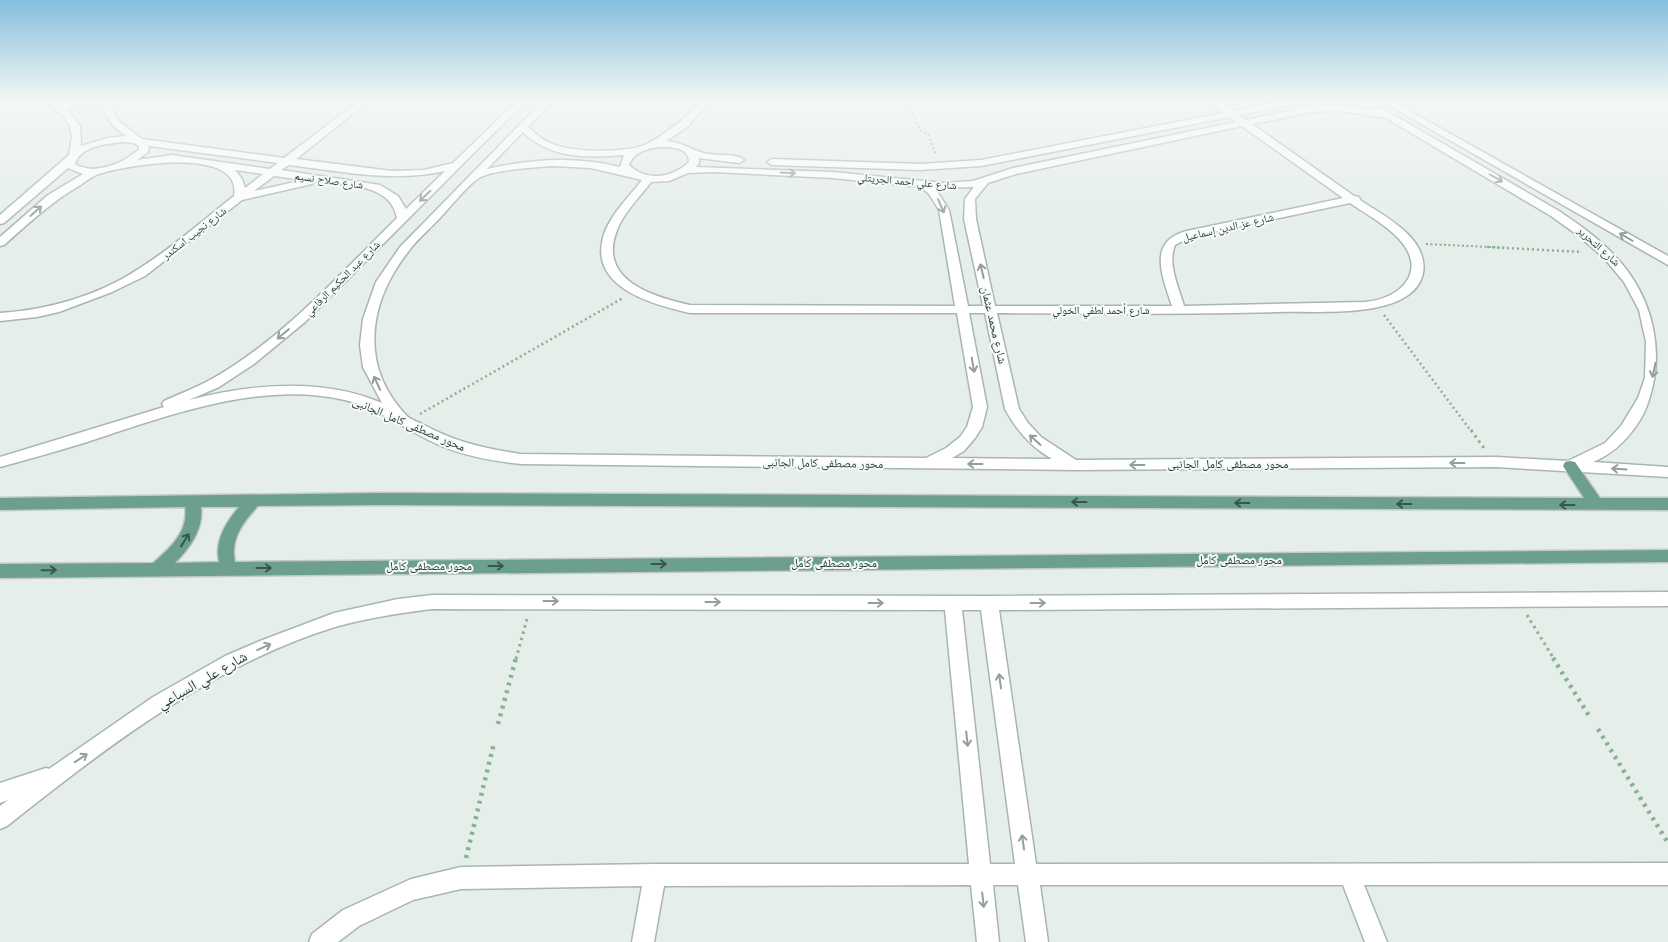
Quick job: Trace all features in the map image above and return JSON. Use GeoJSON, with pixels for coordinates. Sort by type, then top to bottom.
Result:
{"type":"FeatureCollection","features":[{"type":"Feature","properties":{"kind":"main road"},"geometry":{"type":"LineString","coordinates":[[1570,466],[1597,505]]}},
{"type":"Feature","properties":{"kind":"main road"},"geometry":{"type":"LineString","coordinates":[[0,504],[390,499],[1668,504]]}},
{"type":"Feature","properties":{"kind":"main road"},"geometry":{"type":"LineString","coordinates":[[228,568],[225,558],[225,547],[228,535],[234,523],[254,501]]}},
{"type":"Feature","properties":{"kind":"main road"},"geometry":{"type":"LineString","coordinates":[[157,569],[179,549],[189,534],[194,519],[192,502]]}},
{"type":"Feature","properties":{"kind":"main road","name":"محور مصطفى كامل"},"geometry":{"type":"LineString","coordinates":[[0,571],[1668,556]]}},
{"type":"Feature","properties":{"kind":"street"},"geometry":{"type":"LineString","coordinates":[[75,145],[72,158],[73,168],[96,171]]}},
{"type":"Feature","properties":{"kind":"street","name":"شارع صلاح نسيم"},"geometry":{"type":"LineString","coordinates":[[0,221],[72,158],[94,145]]}},
{"type":"Feature","properties":{"kind":"street"},"geometry":{"type":"LineString","coordinates":[[120,166],[131,161],[144,150],[144,145]]}},
{"type":"Feature","properties":{"kind":"street","name":"شارع صلاح نسيم"},"geometry":{"type":"LineString","coordinates":[[160,145],[392,174],[424,173],[457,165]]}},
{"type":"Feature","properties":{"kind":"street","name":"شارع نجيب اسكندر"},"geometry":{"type":"LineString","coordinates":[[0,317],[30,314],[70,304],[125,282],[141,273],[307,145]]}},
{"type":"Feature","properties":{"kind":"street","name":"شارع عبد الحكيم الرفاعي"},"geometry":{"type":"LineString","coordinates":[[136,420],[214,384],[249,361],[301,319],[477,145]]}},
{"type":"Feature","properties":{"kind":"street","name":"شارع عبد الحكيم الرفاعي"},"geometry":{"type":"LineString","coordinates":[[405,422],[384,397],[370,367],[367,345],[369,319],[374,300],[382,282],[404,249],[505,145]]}},
{"type":"Feature","properties":{"kind":"street"},"geometry":{"type":"LineString","coordinates":[[549,145],[563,150],[592,154],[634,151],[647,146]]}},
{"type":"Feature","properties":{"kind":"street","name":"شارع علي احمد الجريتلي"},"geometry":{"type":"LineString","coordinates":[[647,146],[660,145]]}},
{"type":"Feature","properties":{"kind":"street"},"geometry":{"type":"LineString","coordinates":[[687,170],[694,163],[695,158],[691,145]]}},
{"type":"Feature","properties":{"kind":"street","name":"شارع علي احمد الجريتلي"},"geometry":{"type":"LineString","coordinates":[[699,145],[731,160],[920,167],[981,163],[1073,145]]}},
{"type":"Feature","properties":{"kind":"street","name":"شارع علي احمد الجريتلي"},"geometry":{"type":"LineString","coordinates":[[648,179],[671,177],[687,170],[715,169],[833,175],[955,186],[983,182],[1014,171],[1139,145]]}},
{"type":"Feature","properties":{"kind":"street","name":"شارع أحمد لطفي الخولي"},"geometry":{"type":"LineString","coordinates":[[648,179],[610,232],[606,246],[607,258],[612,270],[635,292],[669,305],[690,309],[1179,310],[1376,305],[1394,299],[1408,290],[1416,280],[1419,268],[1411,244],[1388,223],[1276,145]]}},
{"type":"Feature","properties":{"kind":"street","name":"شارع التحرير"},"geometry":{"type":"LineString","coordinates":[[1440,145],[1561,215],[1595,240],[1634,282],[1645,301],[1652,319],[1656,338],[1654,373],[1649,390],[1637,416],[1617,440],[1604,452],[1570,466]]}},
{"type":"Feature","properties":{"kind":"street","name":"شارع التحرير"},"geometry":{"type":"LineString","coordinates":[[1463,145],[1668,261]]}},
{"type":"Feature","properties":{"kind":"street"},"geometry":{"type":"LineString","coordinates":[[630,173],[624,166],[626,158],[634,151]]}},
{"type":"Feature","properties":{"kind":"street","name":"شارع صلاح نسيم"},"geometry":{"type":"LineString","coordinates":[[96,171],[172,158],[376,187],[388,192],[397,200],[402,208],[403,218]]}},
{"type":"Feature","properties":{"kind":"street"},"geometry":{"type":"LineString","coordinates":[[476,175],[522,164],[568,162],[591,163],[648,179]]}},
{"type":"Feature","properties":{"kind":"street"},"geometry":{"type":"LineString","coordinates":[[981,163],[988,174],[983,182]]}},
{"type":"Feature","properties":{"kind":"street"},"geometry":{"type":"LineString","coordinates":[[221,165],[230,170],[240,182],[239,198],[291,185],[324,180]]}},
{"type":"Feature","properties":{"kind":"street"},"geometry":{"type":"LineString","coordinates":[[920,167],[917,176],[940,201],[944,210],[980,407],[977,424],[966,441],[948,455],[924,464]]}},
{"type":"Feature","properties":{"kind":"street"},"geometry":{"type":"LineString","coordinates":[[0,244],[52,197],[96,171]]}},
{"type":"Feature","properties":{"kind":"street","name":"شارع محمد عثمان"},"geometry":{"type":"LineString","coordinates":[[983,182],[970,199],[968,208],[1012,409],[1020,426],[1034,441],[1053,454],[1076,465]]}},
{"type":"Feature","properties":{"kind":"street","name":"شارع عز الدين إسماعيل"},"geometry":{"type":"LineString","coordinates":[[1179,310],[1166,253],[1170,245],[1177,238],[1187,234],[1355,200]]}},
{"type":"Feature","properties":{"kind":"street"},"geometry":{"type":"LineString","coordinates":[[1656,338],[1668,345]]}},
{"type":"Feature","properties":{"kind":"street","name":"محور مصطفى كامل الجانبى"},"geometry":{"type":"LineString","coordinates":[[0,462],[45,450],[136,420],[208,402],[254,392],[295,390],[333,393],[368,403],[445,441],[468,449],[521,459],[1076,465],[1496,462],[1668,472]]}},
{"type":"Feature","properties":{"kind":"street"},"geometry":{"type":"LineString","coordinates":[[532,601],[989,603],[1668,599]]}},
{"type":"Feature","properties":{"kind":"street","name":"شارع علي السباعي"},"geometry":{"type":"LineString","coordinates":[[0,819],[61,771],[195,681],[266,646],[308,629],[366,611],[432,602],[532,601]]}},
{"type":"Feature","properties":{"kind":"street"},"geometry":{"type":"LineString","coordinates":[[953,603],[988,942]]}},
{"type":"Feature","properties":{"kind":"street"},"geometry":{"type":"LineString","coordinates":[[989,603],[1037,942]]}},
{"type":"Feature","properties":{"kind":"street"},"geometry":{"type":"LineString","coordinates":[[0,793],[61,771]]}},
{"type":"Feature","properties":{"kind":"street"},"geometry":{"type":"LineString","coordinates":[[1349,874],[1376,942]]}},
{"type":"Feature","properties":{"kind":"street"},"geometry":{"type":"LineString","coordinates":[[320,942],[351,918],[411,890],[461,878],[655,875],[1668,874]]}},
{"type":"Feature","properties":{"kind":"street"},"geometry":{"type":"LineString","coordinates":[[643,942],[655,875]]}},
{"type":"Feature","properties":{"kind":"path"},"geometry":{"type":"LineString","coordinates":[[932,145],[941,167]]}},
{"type":"Feature","properties":{"kind":"path"},"geometry":{"type":"LineString","coordinates":[[1411,244],[1609,254]]}},
{"type":"Feature","properties":{"kind":"path"},"geometry":{"type":"LineString","coordinates":[[405,422],[635,292]]}},
{"type":"Feature","properties":{"kind":"path"},"geometry":{"type":"LineString","coordinates":[[1376,305],[1496,462]]}},
{"type":"Feature","properties":{"kind":"path"},"geometry":{"type":"LineString","coordinates":[[1517,600],[1591,718]]}},
{"type":"Feature","properties":{"kind":"path"},"geometry":{"type":"LineString","coordinates":[[498,724],[532,601]]}},
{"type":"Feature","properties":{"kind":"path"},"geometry":{"type":"LineString","coordinates":[[1598,729],[1668,843]]}},
{"type":"Feature","properties":{"kind":"path"},"geometry":{"type":"LineString","coordinates":[[461,878],[494,743]]}}]}
